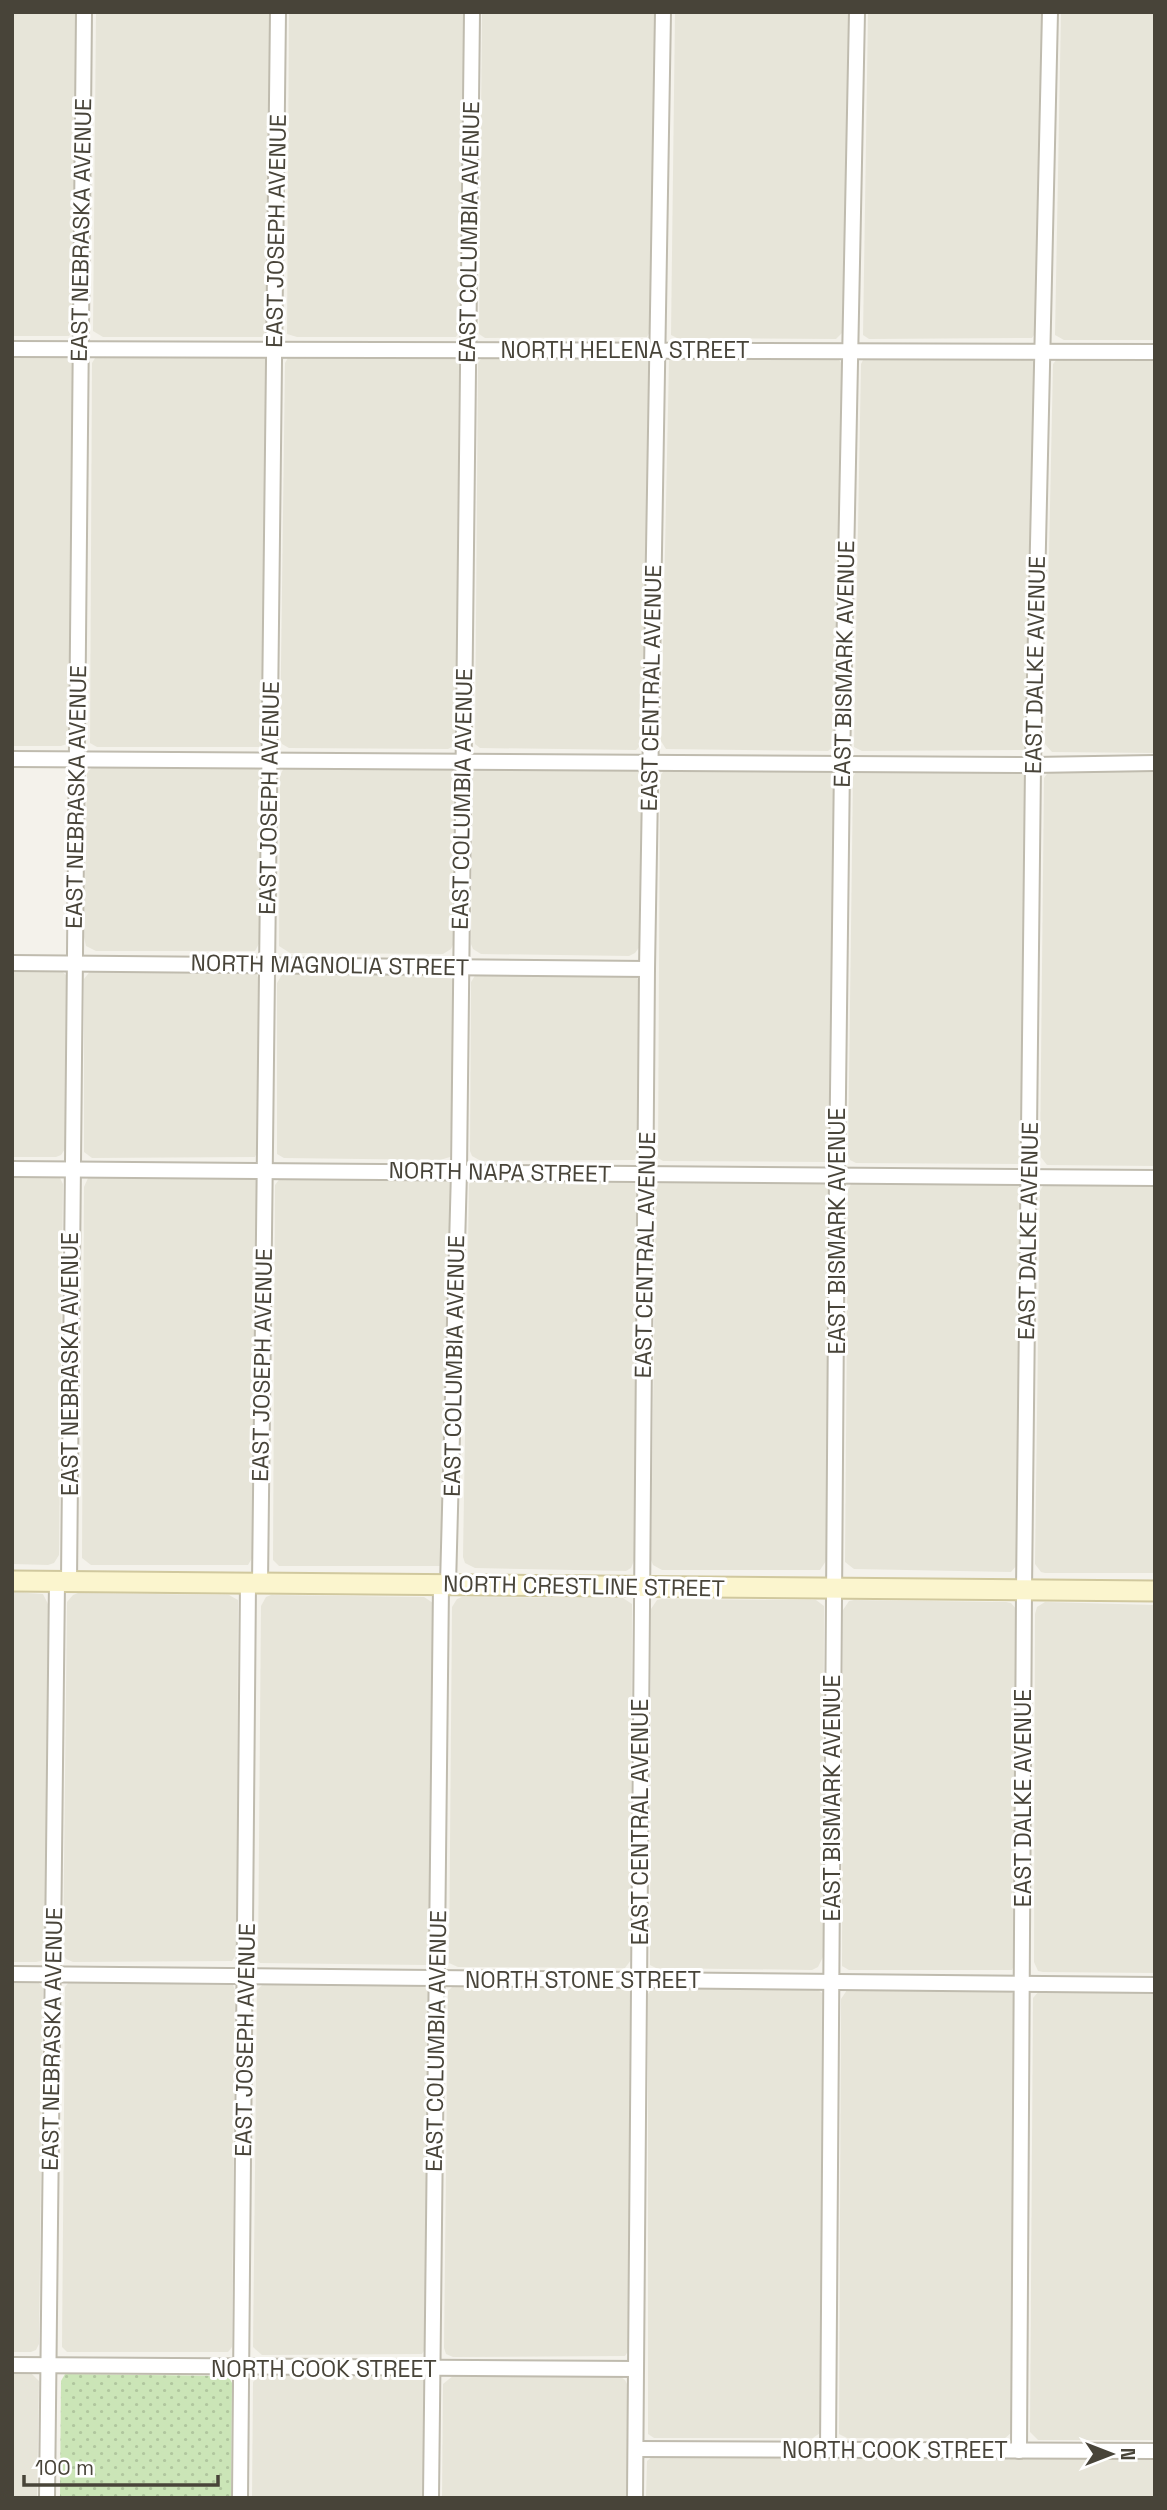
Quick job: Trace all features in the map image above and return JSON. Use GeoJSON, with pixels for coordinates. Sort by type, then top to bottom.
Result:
{"type":"FeatureCollection","features":[{"type":"Feature","properties":{"kind":"main road","name":"NORTH CRESTLINE STREET"},"geometry":{"type":"LineString","coordinates":[[12,1581],[1155,1591]]}},
{"type":"Feature","properties":{"kind":"street","name":"EAST NEBRASKA AVENUE"},"geometry":{"type":"LineString","coordinates":[[47,2498],[54,1974],[72,1169],[84,12]]}},
{"type":"Feature","properties":{"kind":"street","name":"EAST JOSEPH AVENUE"},"geometry":{"type":"LineString","coordinates":[[240,2498],[246,1977],[264,1170],[278,12]]}},
{"type":"Feature","properties":{"kind":"street","name":"EAST COLUMBIA AVENUE"},"geometry":{"type":"LineString","coordinates":[[431,2498],[445,1585],[459,1171],[472,12]]}},
{"type":"Feature","properties":{"kind":"street","name":"EAST CENTRAL AVENUE"},"geometry":{"type":"LineString","coordinates":[[635,2498],[647,969],[663,12]]}},
{"type":"Feature","properties":{"kind":"street","name":"EAST BISMARK AVENUE"},"geometry":{"type":"LineString","coordinates":[[828,2450],[837,1175],[857,12]]}},
{"type":"Feature","properties":{"kind":"street","name":"EAST DALKE AVENUE"},"geometry":{"type":"LineString","coordinates":[[1019,2451],[1024,1590],[1033,765],[1050,12]]}},
{"type":"Feature","properties":{"kind":"street","name":"NORTH HELENA STREET"},"geometry":{"type":"LineString","coordinates":[[12,349],[1155,352]]}},
{"type":"Feature","properties":{"kind":"street"},"geometry":{"type":"LineString","coordinates":[[12,759],[1033,765],[1155,763]]}},
{"type":"Feature","properties":{"kind":"street","name":"NORTH MAGNOLIA STREET"},"geometry":{"type":"LineString","coordinates":[[12,963],[647,969]]}},
{"type":"Feature","properties":{"kind":"street","name":"NORTH NAPA STREET"},"geometry":{"type":"LineString","coordinates":[[12,1170],[459,1171],[1155,1178]]}},
{"type":"Feature","properties":{"kind":"street","name":"NORTH STONE STREET"},"geometry":{"type":"LineString","coordinates":[[12,1974],[1155,1985]]}},
{"type":"Feature","properties":{"kind":"street","name":"NORTH COOK STREET"},"geometry":{"type":"LineString","coordinates":[[12,2365],[433,2370],[636,2369]]}},
{"type":"Feature","properties":{"kind":"street","name":"NORTH COOK STREET"},"geometry":{"type":"LineString","coordinates":[[636,2449],[1155,2452]]}},
{"type":"Feature","properties":{"kind":"shaded area"},"geometry":{"type":"Polygon","coordinates":[[[12,12],[78,12],[74,329],[69,336],[12,336],[12,12]]]}},
{"type":"Feature","properties":{"kind":"shaded area"},"geometry":{"type":"Polygon","coordinates":[[[96,12],[271,12],[268,329],[262,337],[103,337],[93,331],[96,12]]]}},
{"type":"Feature","properties":{"kind":"shaded area"},"geometry":{"type":"Polygon","coordinates":[[[289,12],[464,12],[460,330],[456,337],[297,337],[287,334],[289,12]]]}},
{"type":"Feature","properties":{"kind":"shaded area"},"geometry":{"type":"Polygon","coordinates":[[[482,12],[657,12],[651,330],[647,337],[485,338],[479,334],[482,12]]]}},
{"type":"Feature","properties":{"kind":"shaded area"},"geometry":{"type":"Polygon","coordinates":[[[675,12],[850,12],[844,328],[836,339],[677,338],[671,335],[675,12]]]}},
{"type":"Feature","properties":{"kind":"shaded area"},"geometry":{"type":"Polygon","coordinates":[[[868,12],[1043,12],[1036,332],[1032,338],[869,339],[863,335],[868,12]]]}},
{"type":"Feature","properties":{"kind":"shaded area"},"geometry":{"type":"Polygon","coordinates":[[[1061,12],[1155,12],[1155,340],[1064,340],[1055,335],[1061,12]]]}},
{"type":"Feature","properties":{"kind":"shaded area"},"geometry":{"type":"Polygon","coordinates":[[[12,354],[69,356],[74,361],[70,738],[67,744],[61,746],[12,746],[12,354]]]}},
{"type":"Feature","properties":{"kind":"shaded area"},"geometry":{"type":"Polygon","coordinates":[[[97,355],[262,355],[266,359],[263,740],[259,747],[97,747],[90,743],[92,363],[97,355]]]}},
{"type":"Feature","properties":{"kind":"shaded area"},"geometry":{"type":"Polygon","coordinates":[[[289,356],[455,357],[459,361],[456,739],[448,749],[289,748],[282,744],[285,363],[289,356]]]}},
{"type":"Feature","properties":{"kind":"shaded area"},"geometry":{"type":"Polygon","coordinates":[[[483,356],[647,357],[649,360],[644,742],[636,750],[480,748],[475,744],[478,363],[483,356]]]}},
{"type":"Feature","properties":{"kind":"shaded area"},"geometry":{"type":"Polygon","coordinates":[[[836,356],[843,365],[834,746],[828,751],[666,749],[661,741],[669,360],[672,357],[836,356]]]}},
{"type":"Feature","properties":{"kind":"shaded area"},"geometry":{"type":"Polygon","coordinates":[[[1155,357],[1155,753],[1052,752],[1045,744],[1053,364],[1058,358],[1155,357]]]}},
{"type":"Feature","properties":{"kind":"shaded area"},"geometry":{"type":"Polygon","coordinates":[[[864,358],[1031,358],[1034,361],[1024,750],[862,751],[854,747],[861,364],[864,358]]]}},
{"type":"Feature","properties":{"kind":"shaded area"},"geometry":{"type":"Polygon","coordinates":[[[94,765],[259,767],[263,773],[260,942],[255,951],[96,951],[86,946],[87,773],[94,765]]]}},
{"type":"Feature","properties":{"kind":"shaded area"},"geometry":{"type":"Polygon","coordinates":[[[284,767],[452,768],[455,775],[454,943],[451,949],[443,954],[290,953],[279,946],[280,776],[284,767]]]}},
{"type":"Feature","properties":{"kind":"shaded area"},"geometry":{"type":"Polygon","coordinates":[[[477,768],[640,769],[643,776],[641,945],[635,953],[629,956],[481,954],[473,949],[473,773],[477,768]]]}},
{"type":"Feature","properties":{"kind":"shaded area"},"geometry":{"type":"Polygon","coordinates":[[[665,769],[831,770],[834,773],[830,1156],[826,1162],[663,1161],[658,1158],[660,776],[665,769]]]}},
{"type":"Feature","properties":{"kind":"shaded area"},"geometry":{"type":"Polygon","coordinates":[[[857,770],[1026,774],[1023,1158],[1019,1164],[856,1163],[850,1160],[853,777],[857,770]]]}},
{"type":"Feature","properties":{"kind":"shaded area"},"geometry":{"type":"Polygon","coordinates":[[[1053,770],[1155,770],[1155,1166],[1047,1165],[1040,1156],[1044,778],[1053,770]]]}},
{"type":"Feature","properties":{"kind":"shaded area"},"geometry":{"type":"Polygon","coordinates":[[[12,969],[60,970],[66,975],[65,1149],[56,1157],[12,1157],[12,969]]]}},
{"type":"Feature","properties":{"kind":"shaded area"},"geometry":{"type":"Polygon","coordinates":[[[91,970],[254,972],[257,975],[260,984],[258,1150],[255,1157],[92,1158],[84,1152],[84,979],[91,970]]]}},
{"type":"Feature","properties":{"kind":"shaded area"},"geometry":{"type":"Polygon","coordinates":[[[283,973],[448,974],[455,985],[450,1157],[440,1160],[284,1158],[277,1154],[277,983],[283,973]]]}},
{"type":"Feature","properties":{"kind":"shaded area"},"geometry":{"type":"Polygon","coordinates":[[[476,974],[634,975],[638,979],[639,1154],[634,1160],[481,1161],[472,1156],[471,982],[476,974]]]}},
{"type":"Feature","properties":{"kind":"shaded area"},"geometry":{"type":"Polygon","coordinates":[[[12,1174],[59,1176],[63,1184],[59,1555],[54,1563],[48,1565],[12,1564],[12,1174]]]}},
{"type":"Feature","properties":{"kind":"shaded area"},"geometry":{"type":"Polygon","coordinates":[[[92,1176],[254,1177],[257,1180],[254,1555],[248,1565],[91,1565],[82,1558],[84,1187],[92,1176]]]}},
{"type":"Feature","properties":{"kind":"shaded area"},"geometry":{"type":"Polygon","coordinates":[[[281,1177],[443,1177],[451,1183],[446,1556],[440,1566],[279,1566],[273,1560],[275,1185],[281,1177]]]}},
{"type":"Feature","properties":{"kind":"shaded area"},"geometry":{"type":"Polygon","coordinates":[[[474,1178],[635,1181],[638,1184],[635,1558],[631,1568],[626,1571],[475,1568],[465,1563],[469,1184],[474,1178]]]}},
{"type":"Feature","properties":{"kind":"shaded area"},"geometry":{"type":"Polygon","coordinates":[[[660,1181],[822,1181],[826,1182],[830,1189],[826,1561],[820,1570],[662,1570],[653,1565],[656,1189],[660,1181]]]}},
{"type":"Feature","properties":{"kind":"shaded area"},"geometry":{"type":"Polygon","coordinates":[[[852,1182],[1014,1183],[1021,1187],[1017,1565],[1011,1572],[854,1569],[845,1562],[848,1190],[852,1182]]]}},
{"type":"Feature","properties":{"kind":"shaded area"},"geometry":{"type":"Polygon","coordinates":[[[1155,1183],[1155,1573],[1041,1572],[1035,1564],[1040,1191],[1044,1184],[1155,1183]]]}},
{"type":"Feature","properties":{"kind":"shaded area"},"geometry":{"type":"Polygon","coordinates":[[[12,1592],[43,1594],[49,1606],[46,1954],[41,1961],[36,1962],[12,1962],[12,1592]]]}},
{"type":"Feature","properties":{"kind":"shaded area"},"geometry":{"type":"Polygon","coordinates":[[[78,1593],[229,1595],[238,1600],[237,1953],[232,1961],[73,1962],[63,1954],[67,1602],[78,1593]]]}},
{"type":"Feature","properties":{"kind":"shaded area"},"geometry":{"type":"Polygon","coordinates":[[[266,1597],[424,1597],[433,1603],[430,1958],[426,1965],[258,1961],[261,1606],[266,1597]]]}},
{"type":"Feature","properties":{"kind":"shaded area"},"geometry":{"type":"Polygon","coordinates":[[[623,1598],[632,1604],[631,1960],[625,1968],[458,1967],[449,1963],[452,1607],[457,1599],[623,1598]]]}},
{"type":"Feature","properties":{"kind":"shaded area"},"geometry":{"type":"Polygon","coordinates":[[[657,1600],[816,1600],[824,1606],[823,1957],[818,1967],[812,1970],[656,1968],[650,1965],[651,1609],[657,1600]]]}},
{"type":"Feature","properties":{"kind":"shaded area"},"geometry":{"type":"Polygon","coordinates":[[[849,1601],[1006,1602],[1011,1603],[1017,1610],[1015,1963],[1012,1970],[849,1970],[842,1966],[843,1610],[849,1601]]]}},
{"type":"Feature","properties":{"kind":"shaded area"},"geometry":{"type":"Polygon","coordinates":[[[1045,1602],[1155,1605],[1155,1973],[1043,1972],[1038,1971],[1034,1962],[1035,1614],[1037,1607],[1045,1602]]]}},
{"type":"Feature","properties":{"kind":"shaded area"},"geometry":{"type":"Polygon","coordinates":[[[12,1982],[38,1982],[43,1988],[39,2344],[36,2350],[31,2352],[12,2352],[12,1982]]]}},
{"type":"Feature","properties":{"kind":"shaded area"},"geometry":{"type":"Polygon","coordinates":[[[69,1982],[233,1985],[232,2347],[228,2352],[67,2352],[62,2347],[65,1987],[69,1982]]]}},
{"type":"Feature","properties":{"kind":"shaded area"},"geometry":{"type":"Polygon","coordinates":[[[263,1984],[421,1984],[428,1988],[427,2346],[422,2354],[262,2355],[253,2347],[257,1990],[263,1984]]]}},
{"type":"Feature","properties":{"kind":"shaded area"},"geometry":{"type":"Polygon","coordinates":[[[455,1984],[623,1986],[630,1990],[629,2350],[625,2356],[453,2357],[446,2354],[448,1991],[455,1984]]]}},
{"type":"Feature","properties":{"kind":"shaded area"},"geometry":{"type":"Polygon","coordinates":[[[653,1987],[816,1988],[822,1993],[821,2429],[813,2438],[654,2438],[648,2434],[648,1994],[653,1987]]]}},
{"type":"Feature","properties":{"kind":"shaded area"},"geometry":{"type":"Polygon","coordinates":[[[847,1990],[1007,1990],[1014,1994],[1012,2432],[1004,2439],[847,2438],[839,2434],[841,1999],[847,1990]]]}},
{"type":"Feature","properties":{"kind":"shaded area"},"geometry":{"type":"Polygon","coordinates":[[[1040,1990],[1155,1991],[1155,2440],[1038,2440],[1030,2432],[1033,1998],[1040,1990]]]}},
{"type":"Feature","properties":{"kind":"shaded area"},"geometry":{"type":"Polygon","coordinates":[[[12,2373],[31,2373],[39,2381],[37,2498],[12,2498],[12,2373]]]}},
{"type":"Feature","properties":{"kind":"shaded area"},"geometry":{"type":"Polygon","coordinates":[[[454,2375],[621,2377],[629,2388],[628,2498],[442,2498],[443,2384],[454,2375]]]}},
{"type":"Feature","properties":{"kind":"shaded area"},"geometry":{"type":"Polygon","coordinates":[[[259,2376],[417,2376],[424,2379],[425,2498],[252,2498],[253,2382],[259,2376]]]}},
{"type":"Feature","properties":{"kind":"shaded area"},"geometry":{"type":"Polygon","coordinates":[[[653,2456],[1155,2458],[1155,2498],[646,2498],[647,2461],[653,2456]]]}},
{"type":"Feature","properties":{"kind":"green space"},"geometry":{"type":"Polygon","coordinates":[[[65,2374],[228,2376],[232,2383],[231,2498],[60,2498],[61,2381],[65,2374]]]}}]}
